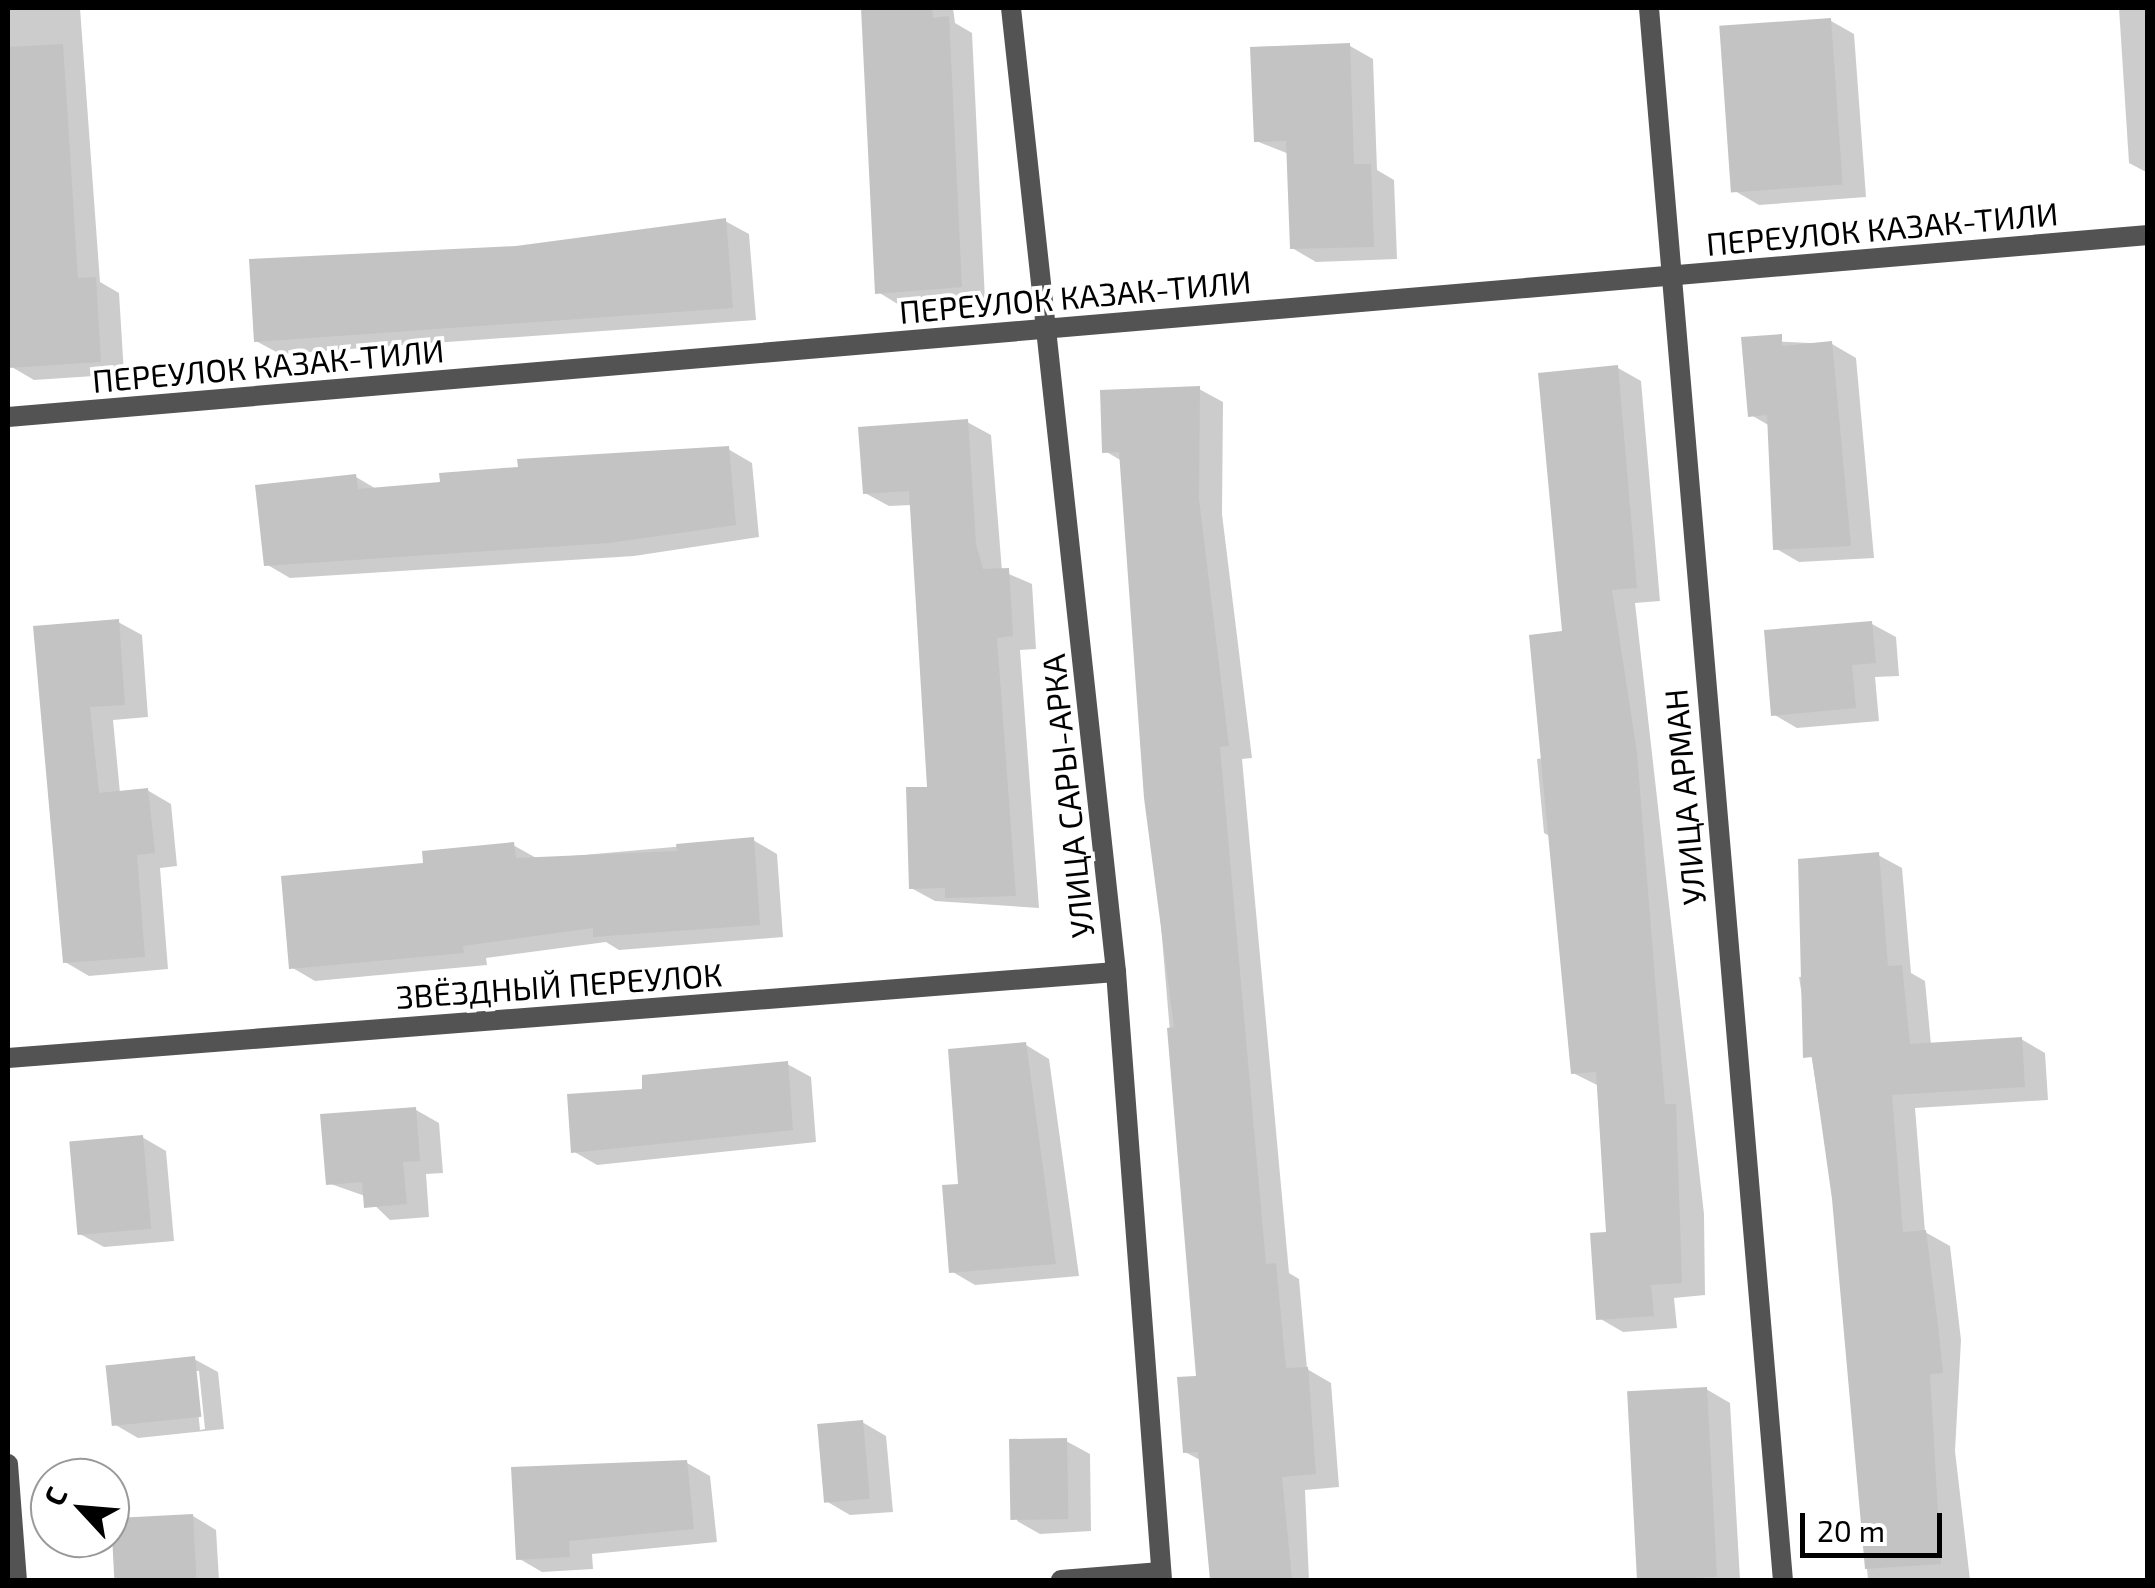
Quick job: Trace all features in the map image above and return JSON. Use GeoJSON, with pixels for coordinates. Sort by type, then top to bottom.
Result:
{"type":"FeatureCollection","features":[{"type":"Feature","properties":{"kind":"lane","name":"УЛИЦА САРЫ-АРКА"},"geometry":{"type":"LineString","coordinates":[[1011,8],[1116,972],[1162,1576]]}},
{"type":"Feature","properties":{"kind":"lane","name":"УЛИЦА АРМАН"},"geometry":{"type":"LineString","coordinates":[[1650,8],[1669,276],[1783,1580]]}},
{"type":"Feature","properties":{"kind":"lane","name":"ПЕРЕУЛОК КАЗАК-ТИЛИ"},"geometry":{"type":"LineString","coordinates":[[8,417],[2148,235]]}},
{"type":"Feature","properties":{"kind":"lane","name":"ЗВЁЗДНЫЙ ПЕРЕУЛОК"},"geometry":{"type":"LineString","coordinates":[[8,1058],[1116,972]]}},
{"type":"Feature","properties":{"kind":"lane"},"geometry":{"type":"LineString","coordinates":[[8,1464],[17,1580]]}},
{"type":"Feature","properties":{"kind":"lane"},"geometry":{"type":"LineString","coordinates":[[1061,1580],[1162,1576]]}},
{"type":"Feature","properties":{"kind":"building"},"geometry":{"type":"Polygon","coordinates":[[[861,8],[932,8],[933,18],[949,16],[962,287],[875,294],[861,8]]]}},
{"type":"Feature","properties":{"kind":"building"},"geometry":{"type":"Polygon","coordinates":[[[1831,18],[1843,185],[1731,192],[1719,26],[1831,18]]]}},
{"type":"Feature","properties":{"kind":"building"},"geometry":{"type":"Polygon","coordinates":[[[1350,43],[1354,164],[1371,164],[1374,247],[1290,249],[1286,141],[1254,142],[1250,47],[1350,43]]]}},
{"type":"Feature","properties":{"kind":"building"},"geometry":{"type":"Polygon","coordinates":[[[63,44],[78,278],[96,277],[101,362],[8,368],[8,47],[63,44]]]}},
{"type":"Feature","properties":{"kind":"building"},"geometry":{"type":"Polygon","coordinates":[[[726,218],[733,308],[254,342],[249,259],[516,246],[726,218]]]}},
{"type":"Feature","properties":{"kind":"building"},"geometry":{"type":"Polygon","coordinates":[[[1782,334],[1782,346],[1832,341],[1851,546],[1773,550],[1767,415],[1748,417],[1741,337],[1782,334]]]}},
{"type":"Feature","properties":{"kind":"building"},"geometry":{"type":"Polygon","coordinates":[[[1618,365],[1637,588],[1612,590],[1637,753],[1665,1104],[1676,1104],[1682,1283],[1651,1285],[1654,1316],[1596,1320],[1590,1233],[1606,1232],[1596,1072],[1571,1074],[1529,635],[1562,631],[1538,373],[1618,365]]]}},
{"type":"Feature","properties":{"kind":"building"},"geometry":{"type":"Polygon","coordinates":[[[1200,386],[1199,499],[1229,746],[1220,747],[1266,1264],[1276,1263],[1286,1368],[1308,1367],[1316,1474],[1282,1477],[1292,1580],[1210,1580],[1198,1452],[1183,1453],[1177,1377],[1196,1376],[1167,1028],[1174,1027],[1144,798],[1119,452],[1102,453],[1100,390],[1200,386]]]}},
{"type":"Feature","properties":{"kind":"building"},"geometry":{"type":"Polygon","coordinates":[[[968,419],[976,544],[983,569],[1009,568],[1013,636],[997,638],[1016,896],[945,898],[945,888],[909,889],[906,787],[927,787],[909,491],[863,494],[858,427],[968,419]]]}},
{"type":"Feature","properties":{"kind":"building"},"geometry":{"type":"Polygon","coordinates":[[[729,446],[736,525],[609,543],[264,566],[255,485],[356,474],[358,489],[440,482],[439,473],[518,467],[517,459],[729,446]]]}},
{"type":"Feature","properties":{"kind":"building"},"geometry":{"type":"Polygon","coordinates":[[[119,619],[125,705],[90,707],[99,793],[148,788],[155,853],[137,855],[145,957],[63,963],[33,626],[119,619]]]}},
{"type":"Feature","properties":{"kind":"building"},"geometry":{"type":"Polygon","coordinates":[[[1872,621],[1876,663],[1852,665],[1856,708],[1771,716],[1764,630],[1872,621]]]}},
{"type":"Feature","properties":{"kind":"building"},"geometry":{"type":"Polygon","coordinates":[[[754,837],[760,925],[593,937],[593,928],[463,946],[464,953],[289,969],[281,876],[423,863],[422,851],[514,842],[516,858],[677,851],[676,844],[754,837]]]}},
{"type":"Feature","properties":{"kind":"building"},"geometry":{"type":"Polygon","coordinates":[[[1879,852],[1888,966],[1902,965],[1910,1044],[2022,1037],[2025,1087],[1892,1095],[1903,1232],[1926,1230],[1938,1325],[1943,1373],[1930,1374],[1941,1564],[1865,1569],[1832,1199],[1812,1057],[1803,1058],[1798,859],[1879,852]]]}},
{"type":"Feature","properties":{"kind":"building"},"geometry":{"type":"Polygon","coordinates":[[[1026,1042],[1056,1264],[949,1273],[942,1185],[958,1184],[948,1049],[1026,1042]]]}},
{"type":"Feature","properties":{"kind":"building"},"geometry":{"type":"Polygon","coordinates":[[[788,1061],[793,1130],[571,1153],[567,1094],[642,1089],[642,1075],[788,1061]]]}},
{"type":"Feature","properties":{"kind":"building"},"geometry":{"type":"Polygon","coordinates":[[[416,1107],[420,1161],[403,1162],[407,1204],[364,1208],[362,1182],[326,1185],[320,1114],[416,1107]]]}},
{"type":"Feature","properties":{"kind":"building"},"geometry":{"type":"Polygon","coordinates":[[[143,1135],[151,1229],[77,1235],[69,1141],[143,1135]]]}},
{"type":"Feature","properties":{"kind":"building"},"geometry":{"type":"Polygon","coordinates":[[[195,1356],[201,1417],[112,1426],[105,1365],[195,1356]]]}},
{"type":"Feature","properties":{"kind":"building"},"geometry":{"type":"Polygon","coordinates":[[[1707,1387],[1717,1577],[1637,1580],[1627,1391],[1707,1387]]]}},
{"type":"Feature","properties":{"kind":"building"},"geometry":{"type":"Polygon","coordinates":[[[863,1420],[870,1499],[824,1503],[817,1424],[863,1420]]]}},
{"type":"Feature","properties":{"kind":"building"},"geometry":{"type":"Polygon","coordinates":[[[1067,1438],[1068,1519],[1010,1520],[1009,1439],[1067,1438]]]}},
{"type":"Feature","properties":{"kind":"building"},"geometry":{"type":"Polygon","coordinates":[[[687,1460],[694,1529],[569,1541],[570,1557],[516,1560],[511,1467],[687,1460]]]}},
{"type":"Feature","properties":{"kind":"building"},"geometry":{"type":"Polygon","coordinates":[[[193,1514],[196,1580],[114,1580],[113,1558],[130,1558],[130,1517],[193,1514]]]}}]}
